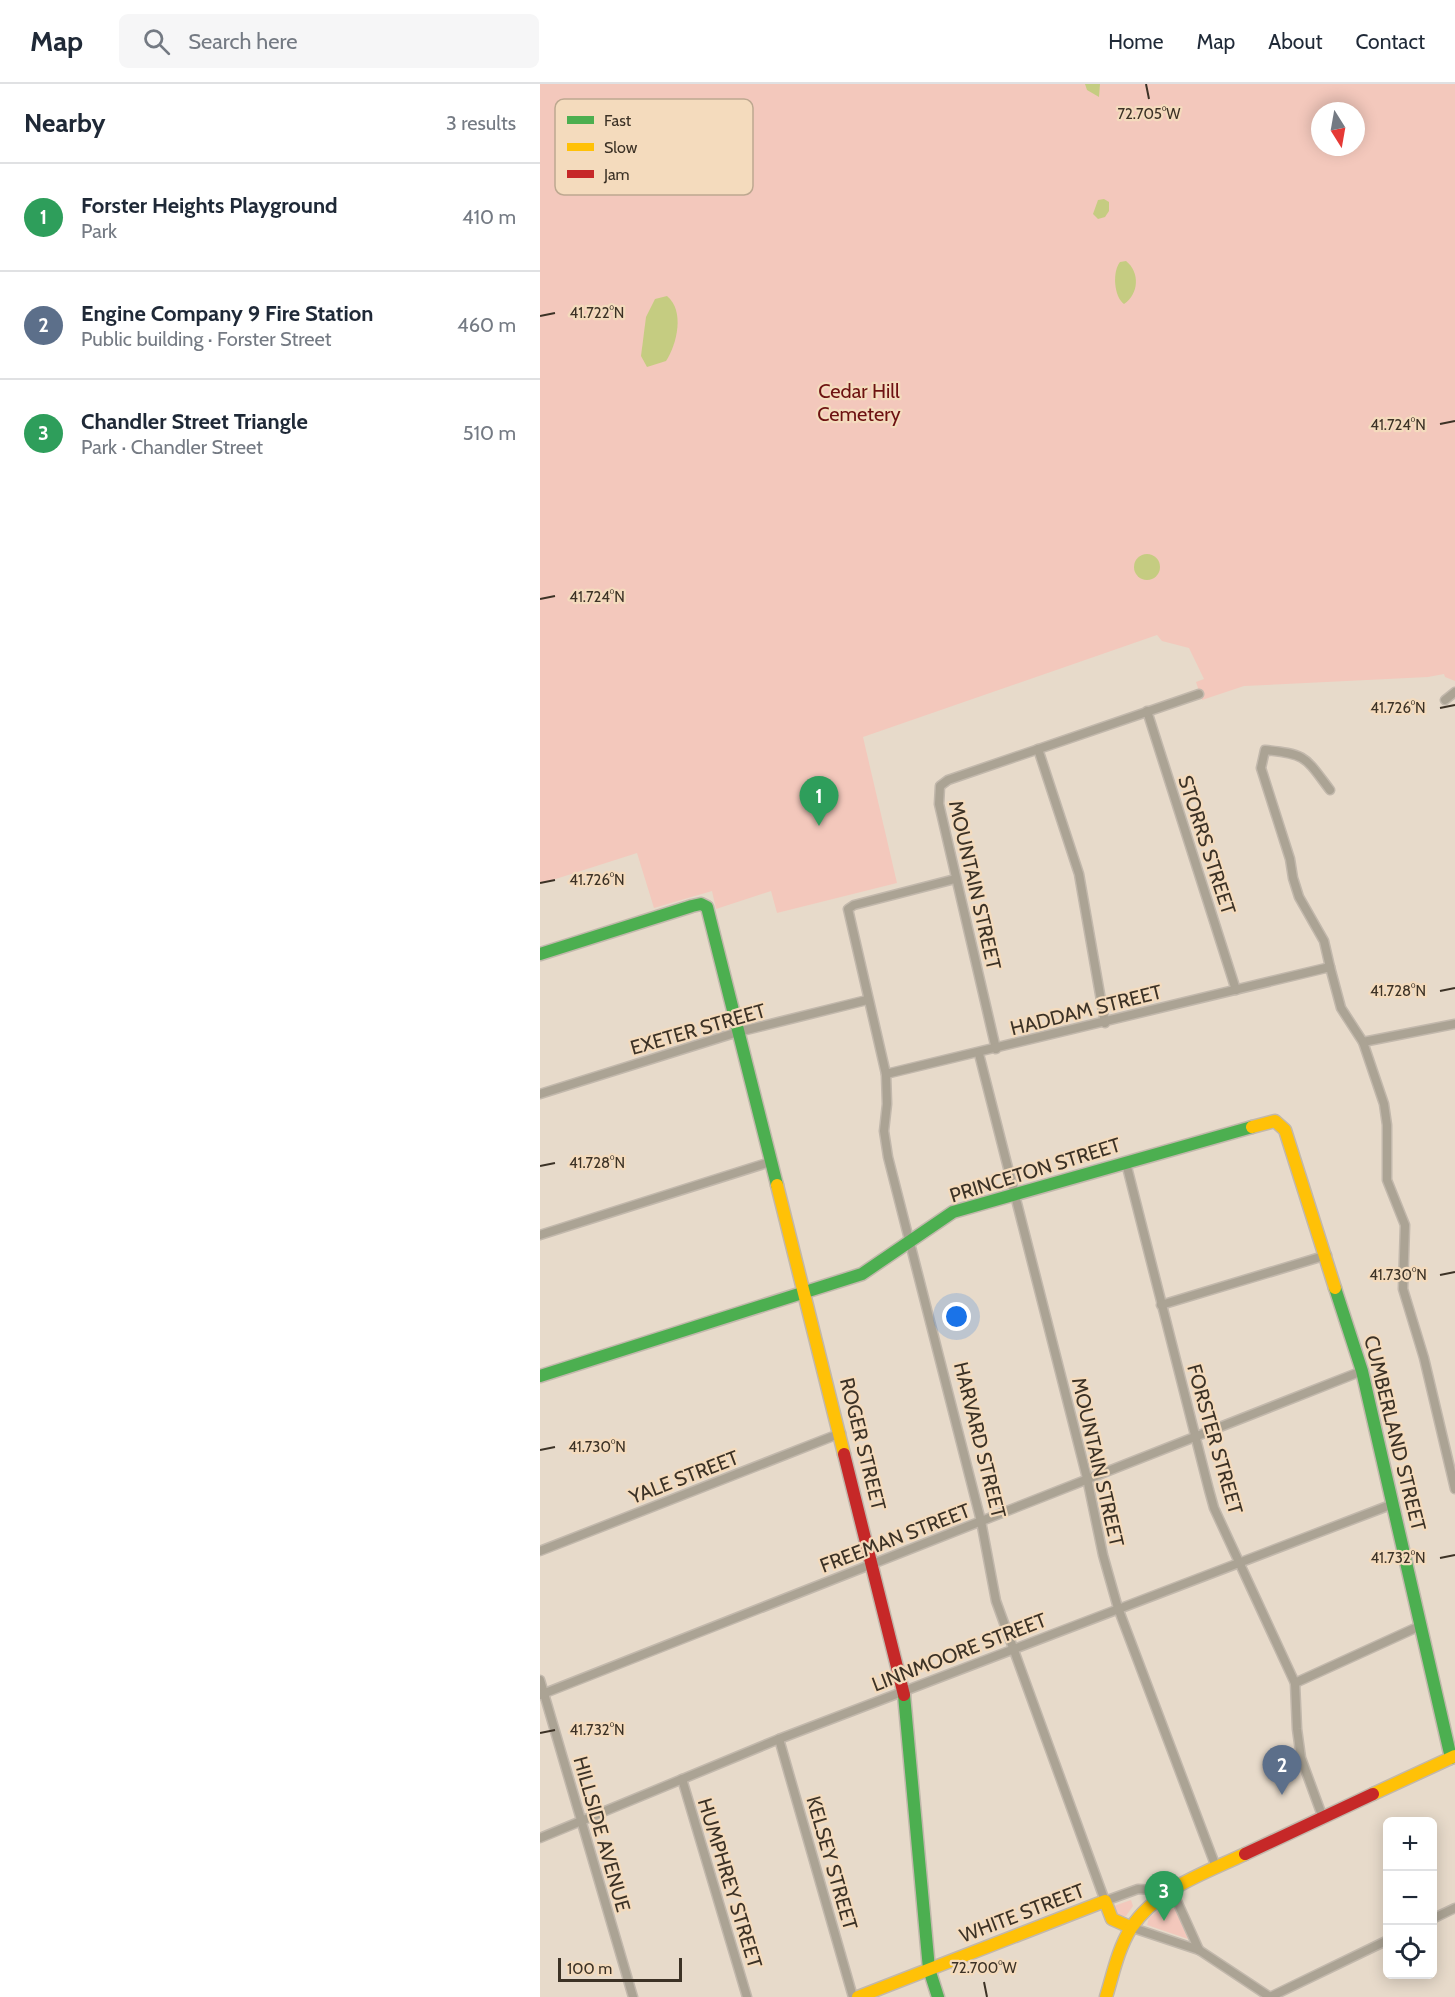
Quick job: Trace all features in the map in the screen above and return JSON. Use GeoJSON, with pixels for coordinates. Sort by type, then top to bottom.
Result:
{"type":"FeatureCollection","features":[{"type":"Feature","properties":{"kind":"street"},"geometry":{"type":"LineString","coordinates":[[1445,700],[1455,692]]}},
{"type":"Feature","properties":{"kind":"street","name":"MOUNTAIN STREET"},"geometry":{"type":"LineString","coordinates":[[996,1049],[939,804],[940,786],[948,780],[1199,694]]}},
{"type":"Feature","properties":{"kind":"street","name":"STORRS STREET"},"geometry":{"type":"LineString","coordinates":[[1146,711],[1236,990]]}},
{"type":"Feature","properties":{"kind":"street"},"geometry":{"type":"LineString","coordinates":[[1038,749],[1079,874],[1105,1023]]}},
{"type":"Feature","properties":{"kind":"street"},"geometry":{"type":"LineString","coordinates":[[1330,790],[1310,763],[1297,753],[1265,750],[1261,768],[1290,859],[1299,897],[1324,941],[1341,1008],[1363,1042],[1384,1104],[1387,1125],[1387,1180],[1405,1225],[1403,1288],[1424,1358],[1455,1490]]}},
{"type":"Feature","properties":{"kind":"street","name":"HARVARD STREET"},"geometry":{"type":"LineString","coordinates":[[955,879],[850,906],[848,916],[886,1074],[887,1104],[884,1131],[909,1243],[981,1521],[996,1601],[1112,1919],[1130,1927]]}},
{"type":"Feature","properties":{"kind":"street","name":"ROGER STREET"},"geometry":{"type":"LineString","coordinates":[[540,954],[692,906],[701,904],[707,907],[904,1691],[929,1970],[938,1997]]}},
{"type":"Feature","properties":{"kind":"street","name":"HADDAM STREET"},"geometry":{"type":"LineString","coordinates":[[886,1074],[978,1054],[1330,967]]}},
{"type":"Feature","properties":{"kind":"street","name":"EXETER STREET"},"geometry":{"type":"LineString","coordinates":[[540,1094],[738,1032],[867,1000]]}},
{"type":"Feature","properties":{"kind":"street"},"geometry":{"type":"LineString","coordinates":[[1363,1042],[1455,1024]]}},
{"type":"Feature","properties":{"kind":"street","name":"MOUNTAIN STREET"},"geometry":{"type":"LineString","coordinates":[[978,1054],[1118,1608],[1216,1868]]}},
{"type":"Feature","properties":{"kind":"street","name":"PRINCETON STREET"},"geometry":{"type":"LineString","coordinates":[[540,1376],[862,1274],[953,1212],[1275,1121],[1281,1123]]}},
{"type":"Feature","properties":{"kind":"street","name":"CUMBERLAND STREET"},"geometry":{"type":"LineString","coordinates":[[1281,1123],[1327,1255],[1362,1371],[1453,1757]]}},
{"type":"Feature","properties":{"kind":"street"},"geometry":{"type":"LineString","coordinates":[[540,1235],[770,1162]]}},
{"type":"Feature","properties":{"kind":"street","name":"FORSTER STREET"},"geometry":{"type":"LineString","coordinates":[[1126,1163],[1214,1508],[1295,1683],[1301,1758],[1323,1818]]}},
{"type":"Feature","properties":{"kind":"street"},"geometry":{"type":"LineString","coordinates":[[1161,1305],[1327,1255]]}},
{"type":"Feature","properties":{"kind":"street","name":"FREEMAN STREET"},"geometry":{"type":"LineString","coordinates":[[542,1695],[1362,1371]]}},
{"type":"Feature","properties":{"kind":"street","name":"YALE STREET"},"geometry":{"type":"LineString","coordinates":[[540,1551],[841,1433]]}},
{"type":"Feature","properties":{"kind":"street","name":"LINNMOORE STREET"},"geometry":{"type":"LineString","coordinates":[[540,1838],[779,1738],[1393,1504]]}},
{"type":"Feature","properties":{"kind":"street"},"geometry":{"type":"LineString","coordinates":[[1295,1683],[1422,1624]]}},
{"type":"Feature","properties":{"kind":"street","name":"HILLSIDE AVENUE"},"geometry":{"type":"LineString","coordinates":[[540,1680],[542,1695],[633,1997]]}},
{"type":"Feature","properties":{"kind":"street","name":"KELSEY STREET"},"geometry":{"type":"LineString","coordinates":[[779,1738],[853,1997]]}},
{"type":"Feature","properties":{"kind":"street"},"geometry":{"type":"LineString","coordinates":[[1106,1997],[1130,1927],[1148,1907],[1168,1891],[1453,1757]]}},
{"type":"Feature","properties":{"kind":"street","name":"HUMPHREY STREET"},"geometry":{"type":"LineString","coordinates":[[682,1779],[747,1997]]}},
{"type":"Feature","properties":{"kind":"street","name":"WHITE STREET"},"geometry":{"type":"LineString","coordinates":[[858,1997],[1138,1889],[1168,1891]]}},
{"type":"Feature","properties":{"kind":"street"},"geometry":{"type":"LineString","coordinates":[[1168,1891],[1176,1899],[1199,1950]]}},
{"type":"Feature","properties":{"kind":"street"},"geometry":{"type":"LineString","coordinates":[[1437,1917],[1455,1908]]}},
{"type":"Feature","properties":{"kind":"street"},"geometry":{"type":"LineString","coordinates":[[1130,1927],[1199,1950],[1270,1997],[1383,1942]]}},
{"type":"Feature","properties":{"kind":"green space","name":"Cedar Hill Cemetery"},"geometry":{"type":"Polygon","coordinates":[[[540,84],[1455,84],[1455,681],[1445,677],[1444,674],[1428,677],[1244,686],[1202,700],[1196,682],[1204,679],[1189,648],[1162,641],[1157,635],[863,737],[897,883],[777,913],[771,891],[716,909],[712,891],[654,908],[637,853],[540,884],[540,84]]]}},
{"type":"Feature","properties":{"kind":"green space"},"geometry":{"type":"Polygon","coordinates":[[[1131,1900],[1133,1906],[1126,1916],[1118,1917],[1114,1906],[1131,1900]]]}},
{"type":"Feature","properties":{"kind":"green space"},"geometry":{"type":"Polygon","coordinates":[[[1167,1903],[1174,1906],[1188,1939],[1147,1925],[1149,1918],[1167,1903]]]}},
{"type":"Feature","properties":{"kind":"shaded area"},"geometry":{"type":"Polygon","coordinates":[[[1085,84],[1100,84],[1099,97],[1087,90],[1085,84]]]}},
{"type":"Feature","properties":{"kind":"shaded area"},"geometry":{"type":"Polygon","coordinates":[[[1104,199],[1109,202],[1109,211],[1105,217],[1098,219],[1093,214],[1098,200],[1104,199]]]}},
{"type":"Feature","properties":{"kind":"shaded area"},"geometry":{"type":"Polygon","coordinates":[[[1126,261],[1134,271],[1136,283],[1133,295],[1124,304],[1118,296],[1115,278],[1117,266],[1120,262],[1126,261]]]}},
{"type":"Feature","properties":{"kind":"shaded area"},"geometry":{"type":"Polygon","coordinates":[[[667,296],[673,302],[676,310],[676,337],[666,361],[647,367],[641,356],[646,317],[655,299],[667,296]]]}},
{"type":"Feature","properties":{"kind":"shaded area"},"geometry":{"type":"Polygon","coordinates":[[[1147,554],[1156,558],[1160,567],[1156,576],[1147,580],[1138,576],[1134,567],[1138,558],[1147,554]]]}},
{"type":"Feature","properties":{"kind":"traffic: fast"},"geometry":{"type":"LineString","coordinates":[[540,954],[692,906],[701,904],[707,907],[777,1185]]}},
{"type":"Feature","properties":{"kind":"traffic: fast"},"geometry":{"type":"LineString","coordinates":[[540,1376],[862,1274],[953,1212],[1252,1127]]}},
{"type":"Feature","properties":{"kind":"traffic: fast"},"geometry":{"type":"LineString","coordinates":[[1335,1288],[1362,1371],[1451,1758]]}},
{"type":"Feature","properties":{"kind":"traffic: fast"},"geometry":{"type":"LineString","coordinates":[[904,1695],[929,1969],[938,1997]]}},
{"type":"Feature","properties":{"kind":"traffic: slow"},"geometry":{"type":"LineString","coordinates":[[1252,1127],[1275,1121],[1285,1130],[1335,1288]]}},
{"type":"Feature","properties":{"kind":"traffic: slow"},"geometry":{"type":"LineString","coordinates":[[777,1185],[844,1454]]}},
{"type":"Feature","properties":{"kind":"traffic: slow"},"geometry":{"type":"LineString","coordinates":[[1373,1794],[1455,1756]]}},
{"type":"Feature","properties":{"kind":"traffic: slow"},"geometry":{"type":"LineString","coordinates":[[1106,1997],[1123,1944],[1141,1914],[1182,1883],[1245,1854]]}},
{"type":"Feature","properties":{"kind":"traffic: slow"},"geometry":{"type":"LineString","coordinates":[[858,1997],[1105,1901],[1112,1919],[1130,1927]]}},
{"type":"Feature","properties":{"kind":"traffic: jam"},"geometry":{"type":"LineString","coordinates":[[844,1454],[904,1695]]}},
{"type":"Feature","properties":{"kind":"traffic: jam"},"geometry":{"type":"LineString","coordinates":[[1245,1854],[1373,1794]]}},
{"type":"Feature","properties":{"kind":"place","name":"Forster Heights Playground"},"geometry":{"type":"Point","coordinates":[819,826]}},
{"type":"Feature","properties":{"kind":"place","name":"Engine Company 9 Fire Station"},"geometry":{"type":"Point","coordinates":[1282,1795]}},
{"type":"Feature","properties":{"kind":"place","name":"Chandler Street Triangle"},"geometry":{"type":"Point","coordinates":[1164,1921]}}]}
